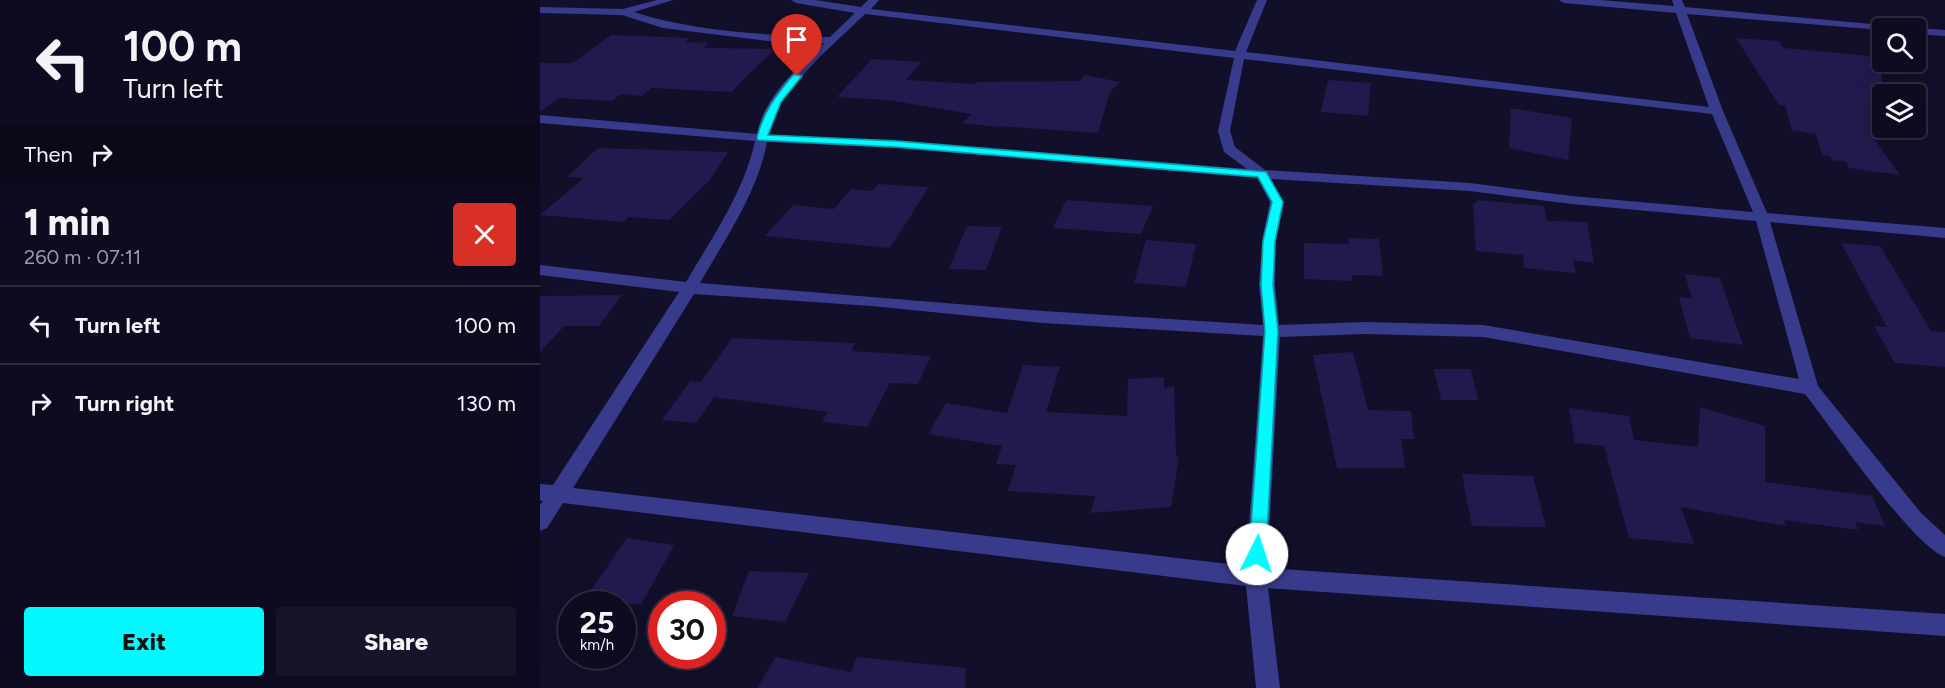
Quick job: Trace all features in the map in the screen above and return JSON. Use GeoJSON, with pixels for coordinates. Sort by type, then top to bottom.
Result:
{"type":"FeatureCollection","features":[{"type":"Feature","properties":{"kind":"street"},"geometry":{"type":"LineString","coordinates":[[540,10],[623,12],[668,0]]}},
{"type":"Feature","properties":{"kind":"street"},"geometry":{"type":"LineString","coordinates":[[796,0],[869,5],[1718,111]]}},
{"type":"Feature","properties":{"kind":"street"},"geometry":{"type":"LineString","coordinates":[[1262,0],[1240,53],[1224,131],[1229,149],[1262,174],[1277,202],[1269,241],[1267,285],[1272,331],[1256,577],[1268,688]]}},
{"type":"Feature","properties":{"kind":"street"},"geometry":{"type":"LineString","coordinates":[[1564,0],[1679,5],[1872,26]]}},
{"type":"Feature","properties":{"kind":"street"},"geometry":{"type":"LineString","coordinates":[[540,522],[549,494],[690,288],[727,224],[758,162],[765,123],[776,101],[808,64],[869,5]]}},
{"type":"Feature","properties":{"kind":"street"},"geometry":{"type":"LineString","coordinates":[[1679,5],[1718,111],[1761,215],[1810,388],[1914,519],[1945,548]]}},
{"type":"Feature","properties":{"kind":"street"},"geometry":{"type":"LineString","coordinates":[[623,12],[663,25],[768,38],[833,40]]}},
{"type":"Feature","properties":{"kind":"street"},"geometry":{"type":"LineString","coordinates":[[1926,32],[1945,33]]}},
{"type":"Feature","properties":{"kind":"street"},"geometry":{"type":"LineString","coordinates":[[540,119],[762,138],[896,144],[1262,174],[1470,187],[1572,200],[1945,233]]}},
{"type":"Feature","properties":{"kind":"street"},"geometry":{"type":"LineString","coordinates":[[540,270],[690,288],[871,301],[1043,317],[1272,331],[1365,328],[1483,331],[1810,388]]}},
{"type":"Feature","properties":{"kind":"street"},"geometry":{"type":"LineString","coordinates":[[549,494],[1256,577],[1945,625]]}},
{"type":"Feature","properties":{"kind":"building"},"geometry":{"type":"Polygon","coordinates":[[[611,35],[690,38],[685,42],[709,43],[703,48],[775,49],[731,92],[651,88],[642,96],[621,94],[612,101],[559,98],[540,112],[540,63],[573,63],[611,35]]]}},
{"type":"Feature","properties":{"kind":"building"},"geometry":{"type":"Polygon","coordinates":[[[1736,38],[1779,41],[1784,48],[1872,56],[1872,72],[1882,72],[1882,84],[1872,84],[1872,138],[1900,175],[1849,168],[1846,162],[1832,160],[1830,156],[1822,155],[1816,134],[1792,130],[1785,105],[1779,105],[1736,38]]]}},
{"type":"Feature","properties":{"kind":"building"},"geometry":{"type":"Polygon","coordinates":[[[872,59],[921,62],[906,80],[976,84],[978,82],[1080,81],[1085,75],[1120,82],[1110,92],[1098,133],[998,127],[963,123],[971,114],[888,100],[837,97],[872,59]]]}},
{"type":"Feature","properties":{"kind":"building"},"geometry":{"type":"Polygon","coordinates":[[[1328,80],[1371,83],[1368,116],[1321,112],[1328,80]]]}},
{"type":"Feature","properties":{"kind":"building"},"geometry":{"type":"Polygon","coordinates":[[[1511,108],[1572,118],[1568,160],[1509,148],[1511,108]]]}},
{"type":"Feature","properties":{"kind":"building"},"geometry":{"type":"Polygon","coordinates":[[[598,148],[728,152],[710,180],[669,220],[628,217],[624,222],[540,215],[584,178],[567,177],[598,148]]]}},
{"type":"Feature","properties":{"kind":"building"},"geometry":{"type":"Polygon","coordinates":[[[878,184],[929,187],[890,248],[765,236],[793,205],[834,209],[851,189],[872,191],[878,184]]]}},
{"type":"Feature","properties":{"kind":"building"},"geometry":{"type":"Polygon","coordinates":[[[1066,200],[1153,206],[1141,234],[1053,228],[1066,200]]]}},
{"type":"Feature","properties":{"kind":"building"},"geometry":{"type":"Polygon","coordinates":[[[1477,200],[1544,206],[1547,221],[1587,222],[1594,263],[1573,260],[1576,273],[1524,268],[1523,255],[1476,251],[1473,203],[1477,203],[1477,200]]]}},
{"type":"Feature","properties":{"kind":"building"},"geometry":{"type":"Polygon","coordinates":[[[967,226],[1002,227],[986,270],[949,269],[967,226]]]}},
{"type":"Feature","properties":{"kind":"building"},"geometry":{"type":"Polygon","coordinates":[[[1348,238],[1379,239],[1383,276],[1352,275],[1352,281],[1304,279],[1304,243],[1349,244],[1348,238]]]}},
{"type":"Feature","properties":{"kind":"building"},"geometry":{"type":"Polygon","coordinates":[[[1146,240],[1196,244],[1186,287],[1134,283],[1146,240]]]}},
{"type":"Feature","properties":{"kind":"building"},"geometry":{"type":"Polygon","coordinates":[[[1841,243],[1880,246],[1931,331],[1945,332],[1945,367],[1895,363],[1874,326],[1887,327],[1841,243]]]}},
{"type":"Feature","properties":{"kind":"building"},"geometry":{"type":"Polygon","coordinates":[[[1685,274],[1720,278],[1743,345],[1690,338],[1679,297],[1692,298],[1685,274]]]}},
{"type":"Feature","properties":{"kind":"building"},"geometry":{"type":"Polygon","coordinates":[[[622,295],[599,326],[564,326],[540,352],[540,296],[622,295]]]}},
{"type":"Feature","properties":{"kind":"building"},"geometry":{"type":"Polygon","coordinates":[[[732,338],[855,343],[851,351],[931,356],[918,384],[890,383],[867,427],[822,422],[828,412],[714,397],[696,423],[662,420],[690,381],[701,382],[732,338]]]}},
{"type":"Feature","properties":{"kind":"building"},"geometry":{"type":"Polygon","coordinates":[[[1353,352],[1368,410],[1411,411],[1414,439],[1401,439],[1405,468],[1337,468],[1313,355],[1353,352]]]}},
{"type":"Feature","properties":{"kind":"building"},"geometry":{"type":"Polygon","coordinates":[[[1023,365],[1060,367],[1046,412],[1127,416],[1128,379],[1164,377],[1164,389],[1174,386],[1176,456],[1179,456],[1171,507],[1091,513],[1095,496],[1008,491],[1016,465],[996,464],[1002,446],[928,434],[946,403],[1007,413],[1023,365]]]}},
{"type":"Feature","properties":{"kind":"building"},"geometry":{"type":"Polygon","coordinates":[[[1434,369],[1471,369],[1478,400],[1441,400],[1434,369]]]}},
{"type":"Feature","properties":{"kind":"building"},"geometry":{"type":"Polygon","coordinates":[[[1700,407],[1765,426],[1765,482],[1872,496],[1885,526],[1855,522],[1858,530],[1784,520],[1786,526],[1681,507],[1694,544],[1629,538],[1604,446],[1575,443],[1569,408],[1629,416],[1634,440],[1698,447],[1700,407]]]}},
{"type":"Feature","properties":{"kind":"building"},"geometry":{"type":"Polygon","coordinates":[[[1462,474],[1533,476],[1546,527],[1472,526],[1462,474]]]}},
{"type":"Feature","properties":{"kind":"building"},"geometry":{"type":"Polygon","coordinates":[[[627,538],[674,545],[641,605],[636,604],[636,591],[591,591],[627,538]]]}},
{"type":"Feature","properties":{"kind":"building"},"geometry":{"type":"Polygon","coordinates":[[[749,571],[809,573],[785,622],[732,616],[749,571]]]}},
{"type":"Feature","properties":{"kind":"building"},"geometry":{"type":"Polygon","coordinates":[[[776,657],[851,672],[857,657],[966,668],[965,688],[757,688],[776,657]]]}},
{"type":"Feature","properties":{"kind":"route"},"geometry":{"type":"LineString","coordinates":[[797,76],[776,101],[765,123],[762,138],[896,144],[1262,174],[1277,202],[1269,241],[1267,285],[1272,331],[1257,554]]}}]}
